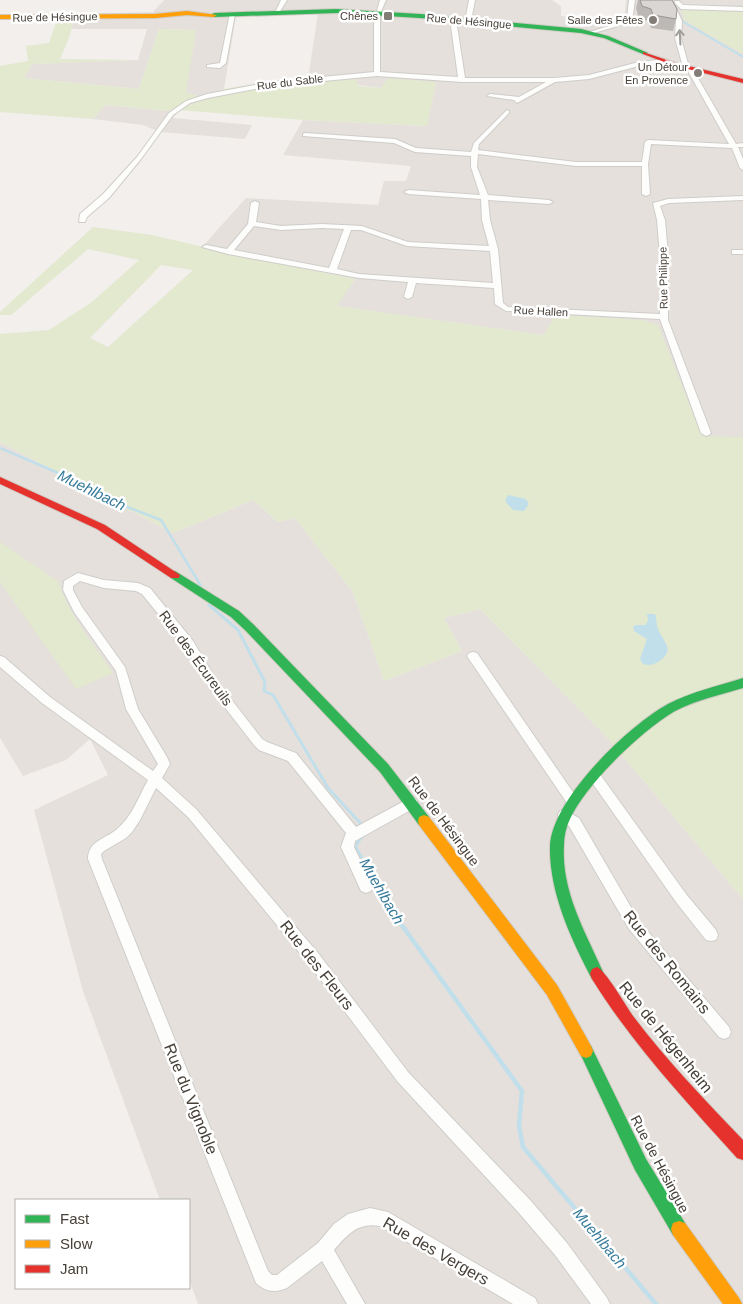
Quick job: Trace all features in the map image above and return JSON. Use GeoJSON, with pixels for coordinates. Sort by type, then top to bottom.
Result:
{"type":"FeatureCollection","features":[{"type":"Feature","properties":{"kind":"street"},"geometry":{"type":"LineString","coordinates":[[276,12],[284,0]]}},
{"type":"Feature","properties":{"kind":"street"},"geometry":{"type":"LineString","coordinates":[[377,74],[378,13],[383,0]]}},
{"type":"Feature","properties":{"kind":"street"},"geometry":{"type":"LineString","coordinates":[[468,21],[472,0]]}},
{"type":"Feature","properties":{"kind":"street"},"geometry":{"type":"LineString","coordinates":[[592,33],[630,21],[632,0]]}},
{"type":"Feature","properties":{"kind":"street"},"geometry":{"type":"LineString","coordinates":[[732,2],[734,8]]}},
{"type":"Feature","properties":{"kind":"street"},"geometry":{"type":"LineString","coordinates":[[743,8],[681,7],[675,4],[680,21],[678,38],[689,68],[733,146],[743,168]]}},
{"type":"Feature","properties":{"kind":"street","name":"Rue de Hésingue"},"geometry":{"type":"LineString","coordinates":[[0,17],[155,16],[170,13],[176,15],[186,12],[203,15],[326,10],[378,13],[592,33],[666,61],[743,81]]}},
{"type":"Feature","properties":{"kind":"street"},"geometry":{"type":"LineString","coordinates":[[209,66],[220,66],[223,63],[232,14]]}},
{"type":"Feature","properties":{"kind":"street"},"geometry":{"type":"LineString","coordinates":[[453,20],[462,80]]}},
{"type":"Feature","properties":{"kind":"street","name":"Rue du Sable"},"geometry":{"type":"LineString","coordinates":[[82,220],[83,216],[106,196],[139,158],[171,114],[188,102],[207,96],[270,84],[377,74],[462,80],[554,80],[589,77],[639,64],[666,61]]}},
{"type":"Feature","properties":{"kind":"street","name":"Rue du Sable"},"geometry":{"type":"LineString","coordinates":[[490,96],[518,100],[554,80]]}},
{"type":"Feature","properties":{"kind":"street"},"geometry":{"type":"LineString","coordinates":[[474,153],[476,144],[507,112]]}},
{"type":"Feature","properties":{"kind":"street"},"geometry":{"type":"LineString","coordinates":[[305,135],[395,141],[415,150],[474,153],[576,164],[645,164]]}},
{"type":"Feature","properties":{"kind":"street"},"geometry":{"type":"LineString","coordinates":[[646,194],[645,164],[648,142],[743,145]]}},
{"type":"Feature","properties":{"kind":"street","name":"Rue Hallen"},"geometry":{"type":"LineString","coordinates":[[474,153],[474,167],[484,196],[486,220],[494,249],[498,304],[506,309],[664,318]]}},
{"type":"Feature","properties":{"kind":"street"},"geometry":{"type":"LineString","coordinates":[[408,192],[549,202]]}},
{"type":"Feature","properties":{"kind":"street","name":"Rue Philippe"},"geometry":{"type":"LineString","coordinates":[[706,433],[664,318],[664,255],[661,220],[656,205],[668,201],[743,198]]}},
{"type":"Feature","properties":{"kind":"street"},"geometry":{"type":"LineString","coordinates":[[228,252],[252,224],[255,203]]}},
{"type":"Feature","properties":{"kind":"street"},"geometry":{"type":"LineString","coordinates":[[252,224],[281,228],[322,226],[362,228],[407,244],[494,249]]}},
{"type":"Feature","properties":{"kind":"street"},"geometry":{"type":"LineString","coordinates":[[332,271],[348,228]]}},
{"type":"Feature","properties":{"kind":"street"},"geometry":{"type":"LineString","coordinates":[[206,247],[359,276],[496,286]]}},
{"type":"Feature","properties":{"kind":"street"},"geometry":{"type":"LineString","coordinates":[[408,297],[412,280]]}},
{"type":"Feature","properties":{"kind":"street","name":"Rue de Hésingue"},"geometry":{"type":"LineString","coordinates":[[0,480],[102,527],[234,614],[250,628],[360,742],[412,803],[552,990],[578,1034],[636,1156],[660,1201],[734,1304]]}},
{"type":"Feature","properties":{"kind":"street","name":"Rue des Écureuils"},"geometry":{"type":"LineString","coordinates":[[155,779],[162,768],[163,760],[132,709],[121,670],[78,609],[68,590],[68,584],[74,579],[82,578],[146,591],[189,644],[213,684],[258,742],[292,757],[356,833]]}},
{"type":"Feature","properties":{"kind":"street"},"geometry":{"type":"LineString","coordinates":[[473,656],[577,797]]}},
{"type":"Feature","properties":{"kind":"street","name":"Rue des Fleurs"},"geometry":{"type":"LineString","coordinates":[[0,660],[38,694],[155,779],[192,813],[313,958],[402,1077],[525,1207],[561,1249],[601,1304]]}},
{"type":"Feature","properties":{"kind":"street","name":"Rue de Hégenheim"},"geometry":{"type":"LineString","coordinates":[[743,684],[682,704],[649,723],[577,797],[564,815],[558,842],[561,878],[572,924],[592,969],[640,1037],[743,1152]]}},
{"type":"Feature","properties":{"kind":"street"},"geometry":{"type":"LineString","coordinates":[[595,777],[681,898],[711,935]]}},
{"type":"Feature","properties":{"kind":"street","name":"Rue du Vignoble"},"geometry":{"type":"LineString","coordinates":[[155,779],[135,820],[120,834],[95,851],[94,860],[262,1277],[267,1282],[275,1284],[281,1282],[324,1249]]}},
{"type":"Feature","properties":{"kind":"street"},"geometry":{"type":"LineString","coordinates":[[366,887],[347,847],[349,838],[412,803]]}},
{"type":"Feature","properties":{"kind":"street","name":"Rue des Romains"},"geometry":{"type":"LineString","coordinates":[[564,815],[574,822],[634,925],[724,1032]]}},
{"type":"Feature","properties":{"kind":"street","name":"Rue des Vergers"},"geometry":{"type":"LineString","coordinates":[[324,1249],[346,1224],[363,1217],[376,1216],[389,1221],[425,1245],[529,1304]]}},
{"type":"Feature","properties":{"kind":"street"},"geometry":{"type":"LineString","coordinates":[[324,1249],[356,1304]]}},
{"type":"Feature","properties":{"kind":"shaded area"},"geometry":{"type":"Polygon","coordinates":[[[164,0],[552,0],[561,6],[561,16],[624,20],[626,0],[743,0],[743,437],[702,437],[657,325],[543,335],[336,306],[355,279],[202,247],[246,198],[378,205],[384,181],[406,181],[411,166],[283,155],[303,120],[426,126],[436,83],[382,88],[308,79],[318,13],[236,16],[224,89],[179,110],[173,118],[252,125],[245,139],[160,132],[143,125],[93,119],[106,105],[169,111],[198,96],[185,92],[196,30],[159,29],[139,89],[24,78],[32,64],[138,60],[147,29],[70,29],[76,14],[153,12],[164,0]]]}},
{"type":"Feature","properties":{"kind":"shaded area"},"geometry":{"type":"Polygon","coordinates":[[[0,442],[173,533],[253,500],[278,522],[295,518],[353,592],[384,681],[462,651],[444,618],[480,609],[604,734],[743,899],[743,1304],[198,1304],[190,1282],[190,1199],[160,1199],[83,991],[34,810],[108,775],[90,739],[66,760],[23,776],[0,738],[0,442]]]}},
{"type":"Feature","properties":{"kind":"green space"},"geometry":{"type":"Polygon","coordinates":[[[681,8],[743,9],[743,54],[684,20],[681,8]]]}},
{"type":"Feature","properties":{"kind":"green space"},"geometry":{"type":"Polygon","coordinates":[[[59,14],[76,14],[60,59],[138,60],[32,64],[24,78],[139,89],[159,29],[196,30],[186,92],[198,96],[169,111],[106,105],[93,119],[0,112],[0,66],[28,61],[26,46],[49,43],[59,14]]]}},
{"type":"Feature","properties":{"kind":"green space"},"geometry":{"type":"Polygon","coordinates":[[[355,78],[358,86],[381,88],[388,78],[436,82],[427,126],[303,120],[179,110],[224,89],[264,82],[355,78]]]}},
{"type":"Feature","properties":{"kind":"green space"},"geometry":{"type":"Polygon","coordinates":[[[93,227],[152,235],[246,257],[355,279],[337,306],[543,335],[556,315],[643,320],[658,325],[702,436],[743,437],[743,899],[604,734],[480,609],[444,618],[462,651],[384,681],[353,592],[295,518],[278,522],[253,500],[173,533],[0,442],[0,334],[49,330],[92,302],[139,260],[88,249],[11,315],[0,315],[0,312],[93,227]],[[161,265],[90,338],[108,347],[193,270],[161,265]]]}},
{"type":"Feature","properties":{"kind":"green space"},"geometry":{"type":"Polygon","coordinates":[[[0,542],[59,582],[75,618],[113,673],[76,689],[0,582],[0,542]]]}},
{"type":"Feature","properties":{"kind":"water"},"geometry":{"type":"Polygon","coordinates":[[[508,495],[526,499],[529,504],[524,511],[513,510],[505,501],[508,495]]]}},
{"type":"Feature","properties":{"kind":"water"},"geometry":{"type":"Polygon","coordinates":[[[647,614],[655,614],[657,627],[667,646],[666,654],[663,658],[649,665],[643,664],[640,659],[647,639],[634,631],[633,627],[636,625],[646,625],[648,620],[647,614]]]}},
{"type":"Feature","properties":{"kind":"building"},"geometry":{"type":"Polygon","coordinates":[[[640,0],[672,0],[677,9],[676,19],[653,15],[651,9],[642,6],[640,0]]]}},
{"type":"Feature","properties":{"kind":"waterway"},"geometry":{"type":"LineString","coordinates":[[671,0],[682,21],[743,57]]}},
{"type":"Feature","properties":{"kind":"waterway","name":"Muehlbach"},"geometry":{"type":"LineString","coordinates":[[0,448],[86,485],[99,496],[161,520],[201,586]]}},
{"type":"Feature","properties":{"kind":"waterway","name":"Muehlbach"},"geometry":{"type":"LineString","coordinates":[[209,605],[238,630],[265,682],[264,691],[273,695],[328,788],[364,827]]}},
{"type":"Feature","properties":{"kind":"waterway","name":"Muehlbach"},"geometry":{"type":"LineString","coordinates":[[364,834],[355,846],[394,915]]}},
{"type":"Feature","properties":{"kind":"waterway","name":"Muehlbach"},"geometry":{"type":"LineString","coordinates":[[393,913],[522,1091],[519,1126],[523,1147],[656,1304]]}},
{"type":"Feature","properties":{"kind":"traffic: fast"},"geometry":{"type":"LineString","coordinates":[[214,15],[336,11],[420,16],[581,31],[606,37],[645,53]]}},
{"type":"Feature","properties":{"kind":"traffic: fast"},"geometry":{"type":"LineString","coordinates":[[175,575],[235,614],[250,628],[384,768],[424,821]]}},
{"type":"Feature","properties":{"kind":"traffic: fast"},"geometry":{"type":"LineString","coordinates":[[597,974],[573,923],[561,884],[557,846],[559,829],[565,815],[590,780],[607,762],[642,729],[658,717],[671,708],[689,700],[743,683]]}},
{"type":"Feature","properties":{"kind":"traffic: fast"},"geometry":{"type":"LineString","coordinates":[[586,1051],[641,1164],[679,1229]]}},
{"type":"Feature","properties":{"kind":"traffic: slow"},"geometry":{"type":"LineString","coordinates":[[0,17],[155,16],[187,13],[214,15]]}},
{"type":"Feature","properties":{"kind":"traffic: slow"},"geometry":{"type":"LineString","coordinates":[[424,821],[552,990],[586,1051]]}},
{"type":"Feature","properties":{"kind":"traffic: slow"},"geometry":{"type":"LineString","coordinates":[[679,1229],[733,1304]]}},
{"type":"Feature","properties":{"kind":"traffic: jam"},"geometry":{"type":"LineString","coordinates":[[645,53],[674,64],[743,81]]}},
{"type":"Feature","properties":{"kind":"traffic: jam"},"geometry":{"type":"LineString","coordinates":[[0,480],[101,527],[175,575]]}},
{"type":"Feature","properties":{"kind":"traffic: jam"},"geometry":{"type":"LineString","coordinates":[[597,974],[612,999],[665,1067],[743,1152]]}},
{"type":"Feature","properties":{"kind":"place","name":"Chênes"},"geometry":{"type":"Point","coordinates":[388,16]}},
{"type":"Feature","properties":{"kind":"place","name":"Salle des Fêtes"},"geometry":{"type":"Point","coordinates":[653,20]}},
{"type":"Feature","properties":{"kind":"place","name":"Un Détour En Provence"},"geometry":{"type":"Point","coordinates":[698,73]}}]}
